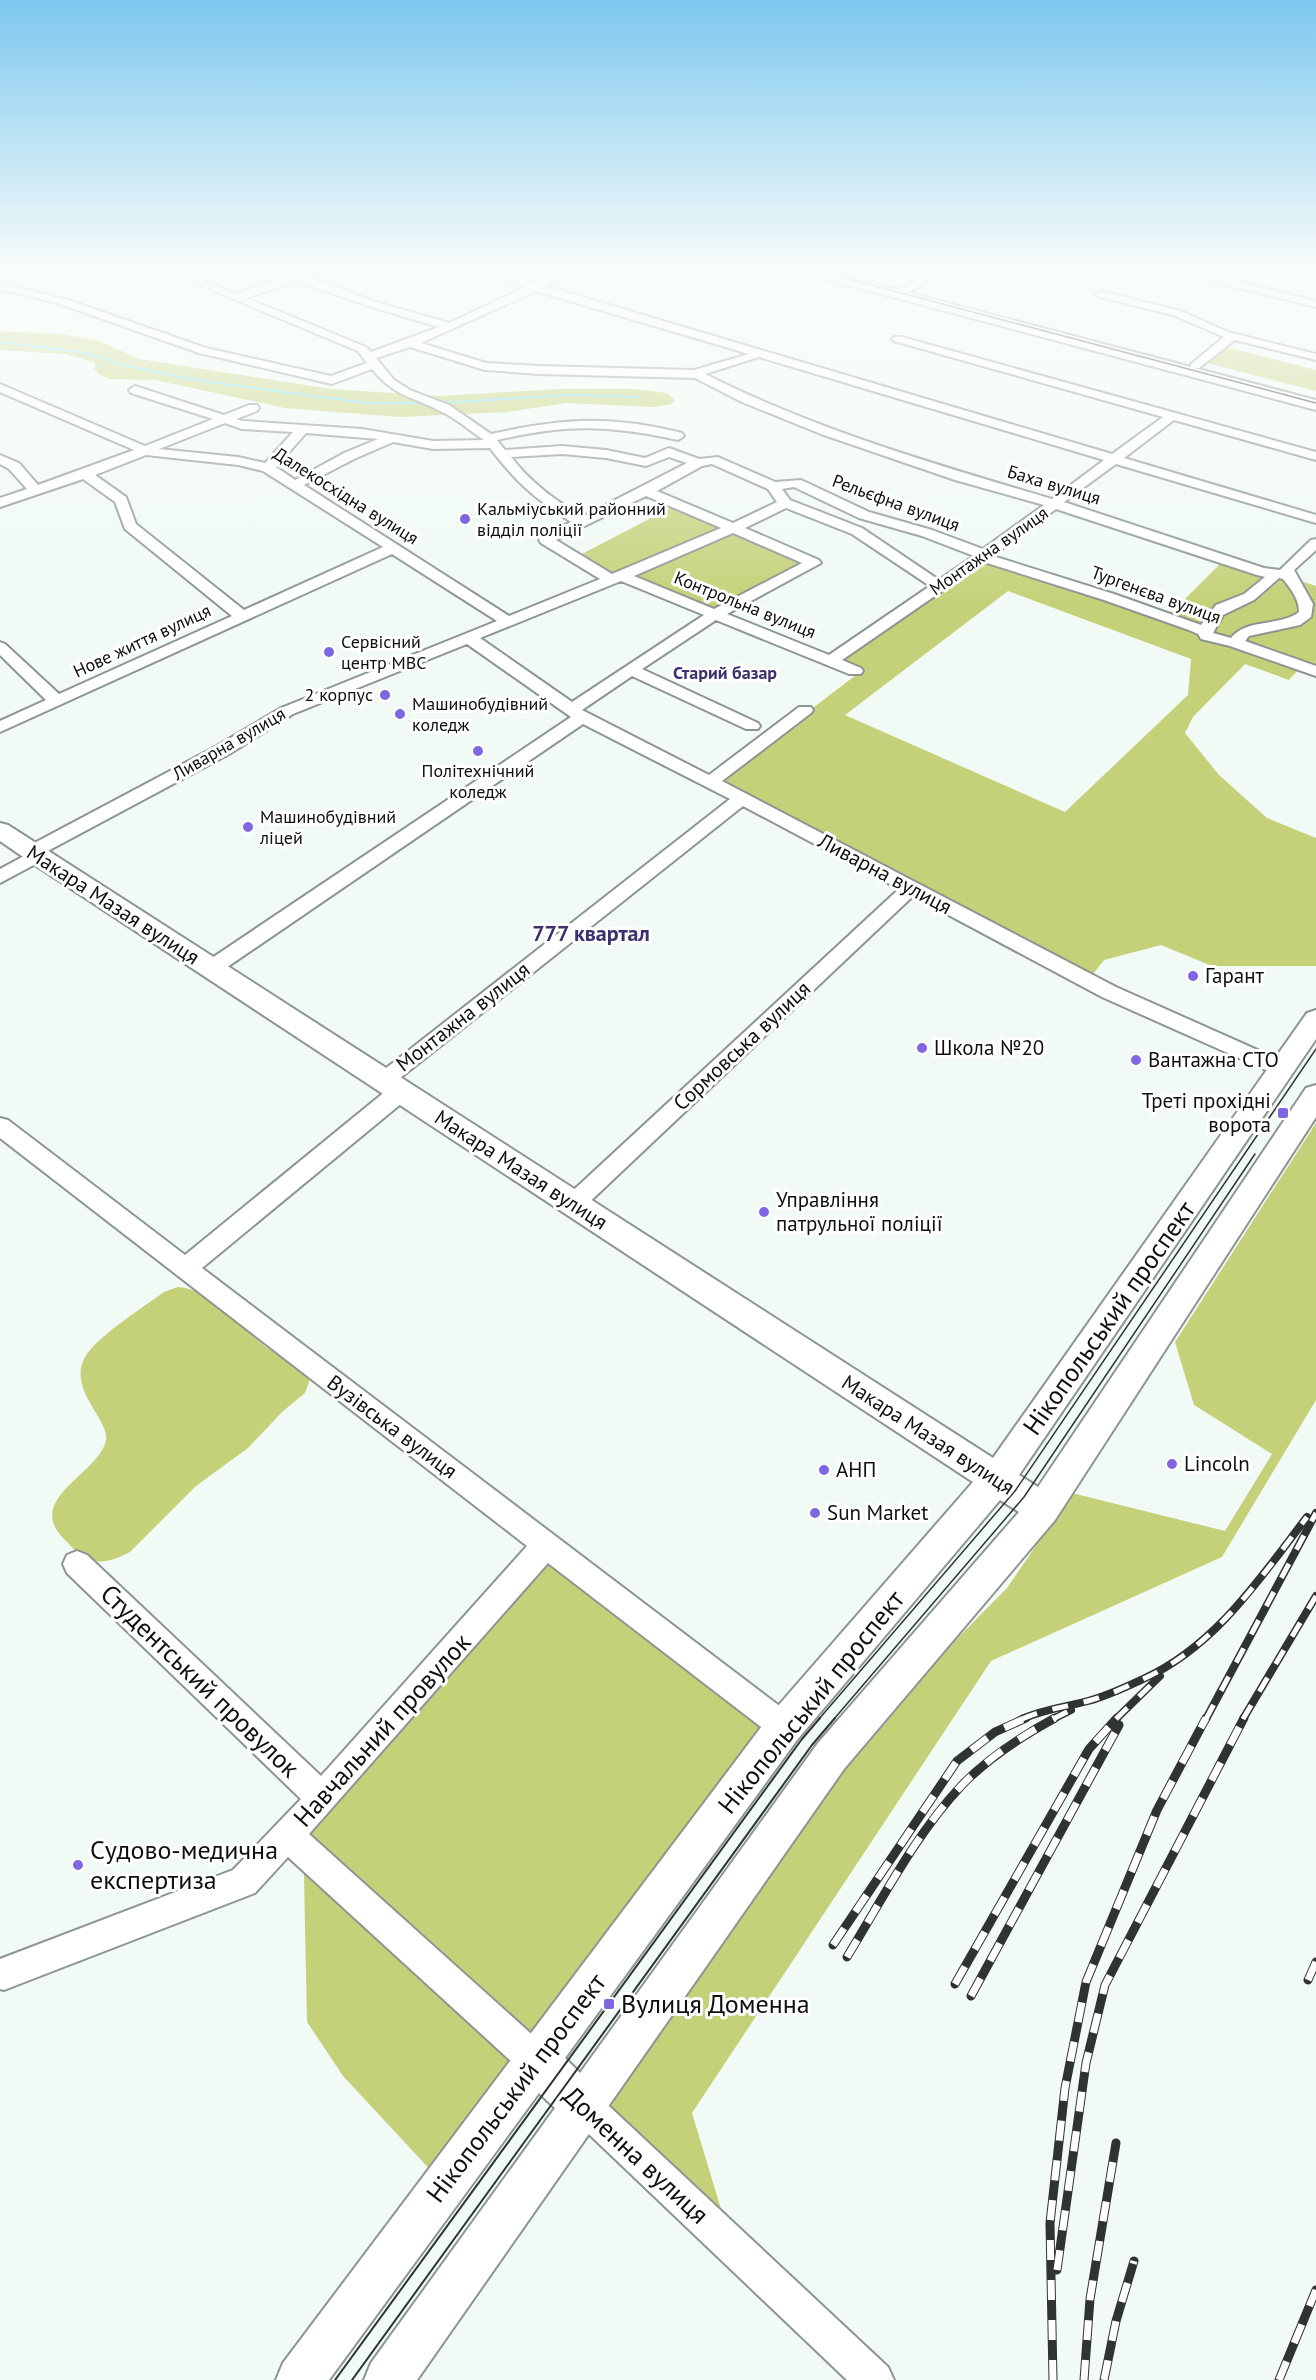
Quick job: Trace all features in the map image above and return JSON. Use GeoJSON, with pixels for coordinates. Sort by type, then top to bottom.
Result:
{"type":"FeatureCollection","features":[{"type":"Feature","properties":{"kind":"main road"},"geometry":{"type":"LineString","coordinates":[[1229,380],[1316,405]]}},
{"type":"Feature","properties":{"kind":"main road"},"geometry":{"type":"LineString","coordinates":[[1237,380],[1316,399]]}},
{"type":"Feature","properties":{"kind":"main road","name":"Макара Мазая вулиця"},"geometry":{"type":"LineString","coordinates":[[0,830],[210,969],[1043,1509]]}},
{"type":"Feature","properties":{"kind":"main road","name":"Нікопольський проспект"},"geometry":{"type":"LineString","coordinates":[[300,2380],[783,1727],[997,1479],[1316,1019]]}},
{"type":"Feature","properties":{"kind":"main road","name":"Ливарна вулиця"},"geometry":{"type":"LineString","coordinates":[[1282,1069],[1316,1084]]}},
{"type":"Feature","properties":{"kind":"main road","name":"Нікопольський проспект"},"geometry":{"type":"LineString","coordinates":[[388,2380],[831,1756],[1043,1509],[1316,1095]]}},
{"type":"Feature","properties":{"kind":"main road","name":"Доменна вулиця"},"geometry":{"type":"LineString","coordinates":[[536,2061],[583,2105]]}},
{"type":"Feature","properties":{"kind":"street"},"geometry":{"type":"LineString","coordinates":[[389,380],[396,388],[445,408],[495,445],[520,478],[543,498],[581,523]]}},
{"type":"Feature","properties":{"kind":"street","name":"Баха вулиця"},"geometry":{"type":"LineString","coordinates":[[709,380],[746,399],[825,431],[960,477],[1282,574]]}},
{"type":"Feature","properties":{"kind":"street"},"geometry":{"type":"LineString","coordinates":[[850,380],[1316,519]]}},
{"type":"Feature","properties":{"kind":"street"},"geometry":{"type":"LineString","coordinates":[[1047,380],[1316,456]]}},
{"type":"Feature","properties":{"kind":"street","name":"Далекосхідна вулиця"},"geometry":{"type":"LineString","coordinates":[[0,388],[146,451],[165,455],[240,461],[268,468],[509,622]]}},
{"type":"Feature","properties":{"kind":"street"},"geometry":{"type":"LineString","coordinates":[[135,390],[242,425],[301,431],[345,432],[433,445],[495,445],[572,450],[646,462],[669,452],[698,463]]}},
{"type":"Feature","properties":{"kind":"street"},"geometry":{"type":"LineString","coordinates":[[0,503],[85,474],[253,408]]}},
{"type":"Feature","properties":{"kind":"street","name":"Монтажна вулиця"},"geometry":{"type":"LineString","coordinates":[[830,661],[983,556],[1173,415]]}},
{"type":"Feature","properties":{"kind":"street"},"geometry":{"type":"LineString","coordinates":[[495,445],[568,423],[606,423],[678,436],[668,447],[669,452]]}},
{"type":"Feature","properties":{"kind":"street"},"geometry":{"type":"LineString","coordinates":[[268,468],[301,431]]}},
{"type":"Feature","properties":{"kind":"street"},"geometry":{"type":"LineString","coordinates":[[295,485],[349,456],[392,438]]}},
{"type":"Feature","properties":{"kind":"street"},"geometry":{"type":"LineString","coordinates":[[0,459],[15,466],[35,490]]}},
{"type":"Feature","properties":{"kind":"street"},"geometry":{"type":"LineString","coordinates":[[581,523],[698,463],[713,460],[773,486],[785,503]]}},
{"type":"Feature","properties":{"kind":"street","name":"Нове життя вулиця"},"geometry":{"type":"LineString","coordinates":[[85,474],[122,500],[130,526],[243,616]]}},
{"type":"Feature","properties":{"kind":"street","name":"Рельєфна вулиця"},"geometry":{"type":"LineString","coordinates":[[773,486],[796,483],[864,515],[927,533],[983,556]]}},
{"type":"Feature","properties":{"kind":"street"},"geometry":{"type":"LineString","coordinates":[[210,969],[577,713],[631,670],[715,614],[814,563],[646,491]]}},
{"type":"Feature","properties":{"kind":"street","name":"Рельєфна вулиця"},"geometry":{"type":"LineString","coordinates":[[785,503],[857,531],[939,586]]}},
{"type":"Feature","properties":{"kind":"street","name":"Ливарна вулиця"},"geometry":{"type":"LineString","coordinates":[[0,877],[34,854],[223,750],[287,711],[616,578],[734,528],[785,503]]}},
{"type":"Feature","properties":{"kind":"street"},"geometry":{"type":"LineString","coordinates":[[573,557],[581,523]]}},
{"type":"Feature","properties":{"kind":"street","name":"Контрольна вулиця"},"geometry":{"type":"LineString","coordinates":[[581,523],[546,540],[573,557],[616,578],[715,614],[855,671]]}},
{"type":"Feature","properties":{"kind":"street"},"geometry":{"type":"LineString","coordinates":[[1205,632],[1216,611],[1248,598],[1282,574],[1316,543]]}},
{"type":"Feature","properties":{"kind":"street","name":"Нове життя вулиця"},"geometry":{"type":"LineString","coordinates":[[0,727],[393,548]]}},
{"type":"Feature","properties":{"kind":"street","name":"Тургенєва вулиця"},"geometry":{"type":"LineString","coordinates":[[983,556],[1109,597],[1205,632],[1206,636],[1235,643],[1316,671]]}},
{"type":"Feature","properties":{"kind":"street"},"geometry":{"type":"LineString","coordinates":[[1235,643],[1244,632],[1295,622],[1306,615],[1308,610],[1303,598],[1282,574]]}},
{"type":"Feature","properties":{"kind":"street","name":"Ливарна вулиця"},"geometry":{"type":"LineString","coordinates":[[469,638],[577,713],[1108,992],[1282,1069]]}},
{"type":"Feature","properties":{"kind":"street","name":"Нове життя вулиця"},"geometry":{"type":"LineString","coordinates":[[0,647],[57,701]]}},
{"type":"Feature","properties":{"kind":"street"},"geometry":{"type":"LineString","coordinates":[[631,670],[753,726]]}},
{"type":"Feature","properties":{"kind":"street"},"geometry":{"type":"LineString","coordinates":[[710,782],[805,710]]}},
{"type":"Feature","properties":{"kind":"street","name":"Монтажна вулиця"},"geometry":{"type":"LineString","coordinates":[[185,1268],[391,1086],[742,798]]}},
{"type":"Feature","properties":{"kind":"street","name":"Сормовська вулиця"},"geometry":{"type":"LineString","coordinates":[[573,1204],[911,888]]}},
{"type":"Feature","properties":{"kind":"street","name":"Вузівська вулиця"},"geometry":{"type":"LineString","coordinates":[[0,1126],[783,1727]]}},
{"type":"Feature","properties":{"kind":"street","name":"Навчальний провулок"},"geometry":{"type":"LineString","coordinates":[[4,1974],[244,1882],[288,1836],[546,1545]]}},
{"type":"Feature","properties":{"kind":"street","name":"Студентський провулок"},"geometry":{"type":"LineString","coordinates":[[77,1563],[322,1798]]}},
{"type":"Feature","properties":{"kind":"street","name":"Доменна вулиця"},"geometry":{"type":"LineString","coordinates":[[288,1836],[536,2061]]}},
{"type":"Feature","properties":{"kind":"street","name":"Доменна вулиця"},"geometry":{"type":"LineString","coordinates":[[583,2105],[875,2380]]}},
{"type":"Feature","properties":{"kind":"green space"},"geometry":{"type":"Polygon","coordinates":[[[155,380],[274,380],[331,389],[439,396],[558,389],[636,389],[667,393],[675,400],[672,404],[653,407],[567,403],[506,412],[400,417],[285,408],[155,380]]]}},
{"type":"Feature","properties":{"kind":"green space"},"geometry":{"type":"Polygon","coordinates":[[[1273,380],[1316,380],[1316,391],[1273,380]]]}},
{"type":"Feature","properties":{"kind":"green space"},"geometry":{"type":"Polygon","coordinates":[[[676,505],[731,528],[611,578],[576,557],[676,505]]]}},
{"type":"Feature","properties":{"kind":"green space"},"geometry":{"type":"Polygon","coordinates":[[[734,529],[811,563],[715,613],[625,576],[734,529]]]}},
{"type":"Feature","properties":{"kind":"green space"},"geometry":{"type":"Polygon","coordinates":[[[984,560],[1105,598],[1316,673],[1316,677],[1298,670],[1289,680],[1245,664],[1193,717],[1185,733],[1219,775],[1267,818],[1316,838],[1316,966],[1212,966],[1161,945],[1104,960],[1090,978],[717,781],[860,672],[836,661],[984,560]],[[1008,591],[845,715],[1065,812],[1188,695],[1191,659],[1008,591]]]}},
{"type":"Feature","properties":{"kind":"green space"},"geometry":{"type":"Polygon","coordinates":[[[1223,561],[1281,580],[1301,581],[1316,586],[1316,668],[1168,616],[1223,561]]]}},
{"type":"Feature","properties":{"kind":"green space"},"geometry":{"type":"Polygon","coordinates":[[[1316,1123],[1316,1400],[1222,1557],[991,1661],[692,2113],[724,2219],[597,2101],[834,1763],[1007,1588],[1072,1493],[1225,1531],[1272,1454],[1194,1405],[1175,1342],[1316,1123]]]}},
{"type":"Feature","properties":{"kind":"green space"},"geometry":{"type":"Polygon","coordinates":[[[178,1287],[191,1289],[215,1302],[256,1339],[306,1372],[310,1379],[305,1393],[282,1412],[248,1448],[196,1486],[130,1552],[108,1561],[92,1560],[80,1555],[66,1541],[55,1526],[52,1512],[57,1500],[101,1452],[106,1440],[102,1423],[85,1393],[82,1382],[81,1371],[84,1359],[98,1342],[120,1323],[164,1292],[178,1287]]]}},
{"type":"Feature","properties":{"kind":"green space"},"geometry":{"type":"Polygon","coordinates":[[[547,1553],[772,1728],[436,2176],[343,2076],[307,2022],[303,1830],[547,1553]]]}},
{"type":"Feature","properties":{"kind":"waterway"},"geometry":{"type":"LineString","coordinates":[[195,380],[366,403],[430,403]]}},
{"type":"Feature","properties":{"kind":"waterway"},"geometry":{"type":"LineString","coordinates":[[439,403],[571,395],[640,397]]}},
{"type":"Feature","properties":{"kind":"tram line"},"geometry":{"type":"LineString","coordinates":[[1230,380],[1316,403]]}},
{"type":"Feature","properties":{"kind":"tram line"},"geometry":{"type":"LineString","coordinates":[[819,1719],[1015,1491],[1316,1049]]}},
{"type":"Feature","properties":{"kind":"tram line"},"geometry":{"type":"LineString","coordinates":[[834,1719],[1024,1497],[1255,1154]]}},
{"type":"Feature","properties":{"kind":"tram line"},"geometry":{"type":"LineString","coordinates":[[335,2380],[802,1739],[820,1718]]}},
{"type":"Feature","properties":{"kind":"tram line"},"geometry":{"type":"LineString","coordinates":[[352,2380],[812,1745],[835,1718]]}},
{"type":"Feature","properties":{"kind":"railway"},"geometry":{"type":"LineString","coordinates":[[1206,1719],[1316,1513]]}},
{"type":"Feature","properties":{"kind":"railway"},"geometry":{"type":"LineString","coordinates":[[1022,1719],[1116,1691],[1169,1665],[1193,1649],[1235,1608],[1307,1517]]}},
{"type":"Feature","properties":{"kind":"railway"},"geometry":{"type":"LineString","coordinates":[[1243,1719],[1316,1596]]}},
{"type":"Feature","properties":{"kind":"railway"},"geometry":{"type":"LineString","coordinates":[[1117,1718],[1160,1676]]}},
{"type":"Feature","properties":{"kind":"railway"},"geometry":{"type":"LineString","coordinates":[[1055,1718],[1071,1710]]}},
{"type":"Feature","properties":{"kind":"railway"},"geometry":{"type":"LineString","coordinates":[[833,1945],[957,1761],[995,1732],[1026,1718]]}},
{"type":"Feature","properties":{"kind":"railway"},"geometry":{"type":"LineString","coordinates":[[847,1957],[914,1846],[945,1804],[972,1775],[995,1756],[1055,1718]]}},
{"type":"Feature","properties":{"kind":"railway"},"geometry":{"type":"LineString","coordinates":[[955,1984],[1089,1749],[1117,1718]]}},
{"type":"Feature","properties":{"kind":"railway"},"geometry":{"type":"LineString","coordinates":[[1053,2380],[1050,2223],[1065,2088],[1086,1982],[1157,1810],[1206,1718]]}},
{"type":"Feature","properties":{"kind":"railway"},"geometry":{"type":"LineString","coordinates":[[1057,2270],[1086,2063],[1105,1985],[1244,1718]]}},
{"type":"Feature","properties":{"kind":"railway"},"geometry":{"type":"LineString","coordinates":[[971,1996],[1119,1725]]}},
{"type":"Feature","properties":{"kind":"railway"},"geometry":{"type":"LineString","coordinates":[[1308,1980],[1316,1962]]}},
{"type":"Feature","properties":{"kind":"railway"},"geometry":{"type":"LineString","coordinates":[[1084,2380],[1090,2299],[1116,2143]]}},
{"type":"Feature","properties":{"kind":"railway"},"geometry":{"type":"LineString","coordinates":[[1104,2380],[1116,2321],[1134,2261]]}},
{"type":"Feature","properties":{"kind":"railway"},"geometry":{"type":"LineString","coordinates":[[1279,2380],[1316,2290]]}},
{"type":"Feature","properties":{"kind":"place","name":"Кальміуський районний відділ поліції"},"geometry":{"type":"Point","coordinates":[465,519]}},
{"type":"Feature","properties":{"kind":"place","name":"Сервісний центр МВС"},"geometry":{"type":"Point","coordinates":[329,652]}},
{"type":"Feature","properties":{"kind":"place","name":"2 корпус"},"geometry":{"type":"Point","coordinates":[385,695]}},
{"type":"Feature","properties":{"kind":"place","name":"Машинобудівний коледж"},"geometry":{"type":"Point","coordinates":[400,714]}},
{"type":"Feature","properties":{"kind":"place","name":"Політехнічний коледж"},"geometry":{"type":"Point","coordinates":[478,751]}},
{"type":"Feature","properties":{"kind":"place","name":"Машинобудівний ліцей"},"geometry":{"type":"Point","coordinates":[248,827]}},
{"type":"Feature","properties":{"kind":"place","name":"Гарант"},"geometry":{"type":"Point","coordinates":[1193,976]}},
{"type":"Feature","properties":{"kind":"place","name":"Школа №20"},"geometry":{"type":"Point","coordinates":[922,1048]}},
{"type":"Feature","properties":{"kind":"place","name":"Вантажна СТО"},"geometry":{"type":"Point","coordinates":[1136,1060]}},
{"type":"Feature","properties":{"kind":"place","name":"Треті прохідні ворота"},"geometry":{"type":"Point","coordinates":[1283,1113]}},
{"type":"Feature","properties":{"kind":"place","name":"Управління патрульної поліції"},"geometry":{"type":"Point","coordinates":[764,1212]}},
{"type":"Feature","properties":{"kind":"place","name":"Lincoln"},"geometry":{"type":"Point","coordinates":[1172,1464]}},
{"type":"Feature","properties":{"kind":"place","name":"АНП"},"geometry":{"type":"Point","coordinates":[824,1470]}},
{"type":"Feature","properties":{"kind":"place","name":"Sun Market"},"geometry":{"type":"Point","coordinates":[815,1513]}},
{"type":"Feature","properties":{"kind":"place","name":"Судово-медична експертиза"},"geometry":{"type":"Point","coordinates":[78,1865]}},
{"type":"Feature","properties":{"kind":"place","name":"Вулиця Доменна"},"geometry":{"type":"Point","coordinates":[609,2004]}},
{"type":"Feature","properties":{"kind":"district","name":"Старий базар"},"geometry":{"type":"Point","coordinates":[725,673]}},
{"type":"Feature","properties":{"kind":"district","name":"777 квартал"},"geometry":{"type":"Point","coordinates":[591,933]}}]}
